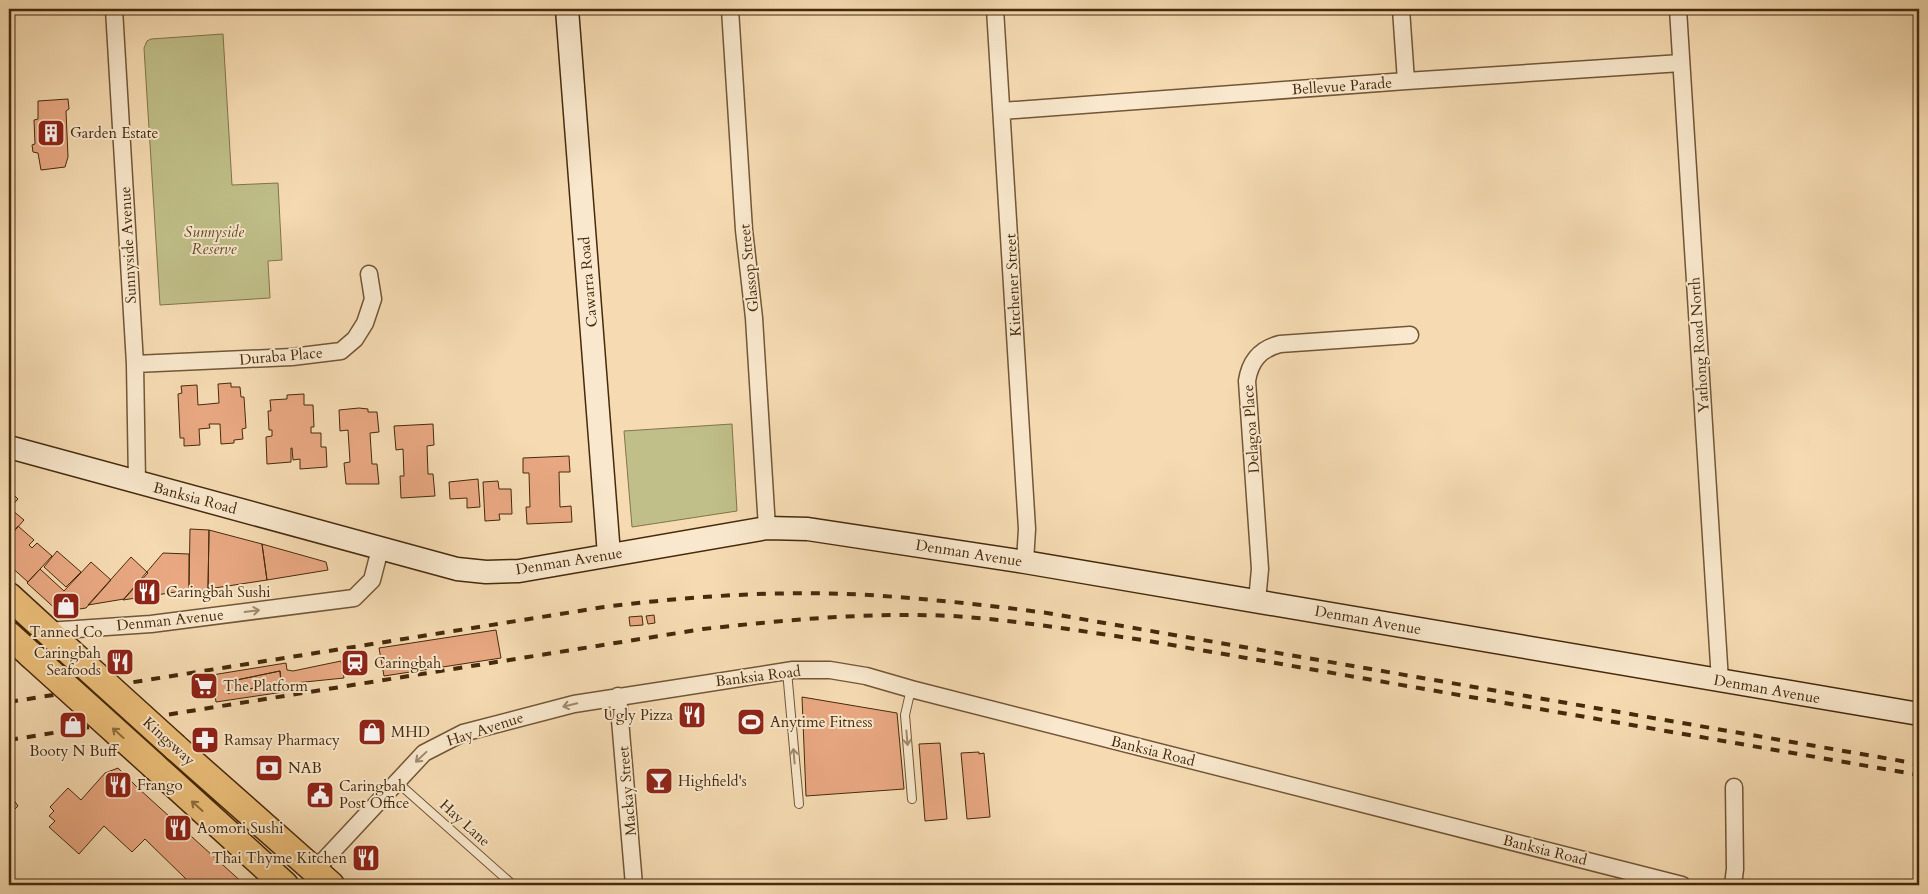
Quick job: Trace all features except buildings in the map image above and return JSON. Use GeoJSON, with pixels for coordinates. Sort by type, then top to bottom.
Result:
{"type":"FeatureCollection","features":[{"type":"Feature","properties":{"kind":"main road","name":"Kingsway"},"geometry":{"type":"LineString","coordinates":[[9,596],[175,747],[316,880]]}},
{"type":"Feature","properties":{"kind":"main road","name":"Kingsway"},"geometry":{"type":"LineString","coordinates":[[9,635],[286,885]]}},
{"type":"Feature","properties":{"kind":"street","name":"Sunnyside Avenue"},"geometry":{"type":"LineString","coordinates":[[114,9],[135,364],[137,482]]}},
{"type":"Feature","properties":{"kind":"street","name":"Cawarra Road"},"geometry":{"type":"LineString","coordinates":[[567,9],[609,555]]}},
{"type":"Feature","properties":{"kind":"street","name":"Glassop Street"},"geometry":{"type":"LineString","coordinates":[[730,9],[744,230],[754,318],[767,528]]}},
{"type":"Feature","properties":{"kind":"street","name":"Kitchener Street"},"geometry":{"type":"LineString","coordinates":[[995,9],[1028,529],[1025,562]]}},
{"type":"Feature","properties":{"kind":"street"},"geometry":{"type":"LineString","coordinates":[[1401,9],[1406,81]]}},
{"type":"Feature","properties":{"kind":"street","name":"Yathong Road North"},"geometry":{"type":"LineString","coordinates":[[1678,9],[1720,681]]}},
{"type":"Feature","properties":{"kind":"street","name":"Bellevue Parade"},"geometry":{"type":"LineString","coordinates":[[1002,111],[1682,63]]}},
{"type":"Feature","properties":{"kind":"street","name":"Duraba Place"},"geometry":{"type":"LineString","coordinates":[[135,364],[292,357],[342,351],[355,338],[365,323],[373,299],[369,274]]}},
{"type":"Feature","properties":{"kind":"street","name":"Delagoa Place"},"geometry":{"type":"LineString","coordinates":[[1257,601],[1260,569],[1247,381],[1252,363],[1264,350],[1280,344],[1410,335]]}},
{"type":"Feature","properties":{"kind":"street","name":"Banksia Road"},"geometry":{"type":"LineString","coordinates":[[9,447],[380,549]]}},
{"type":"Feature","properties":{"kind":"street","name":"Denman Avenue"},"geometry":{"type":"LineString","coordinates":[[47,632],[151,624],[354,598],[372,580],[380,549],[448,567],[486,572],[519,571],[767,528],[808,529],[1025,562],[1919,714]]}},
{"type":"Feature","properties":{"kind":"street","name":"Banksia Road"},"geometry":{"type":"LineString","coordinates":[[618,696],[787,671],[830,670],[866,676],[911,690],[1682,885]]}},
{"type":"Feature","properties":{"kind":"street","name":"Hay Avenue"},"geometry":{"type":"LineString","coordinates":[[316,880],[397,782],[424,753],[463,733],[574,704],[618,696]]}},
{"type":"Feature","properties":{"kind":"street","name":"Mackay Street"},"geometry":{"type":"LineString","coordinates":[[618,696],[634,885]]}},
{"type":"Feature","properties":{"kind":"street"},"geometry":{"type":"LineString","coordinates":[[1733,885],[1735,869],[1734,787]]}},
{"type":"Feature","properties":{"kind":"lane"},"geometry":{"type":"LineString","coordinates":[[787,671],[799,804]]}},
{"type":"Feature","properties":{"kind":"lane"},"geometry":{"type":"LineString","coordinates":[[911,690],[905,715],[912,799]]}},
{"type":"Feature","properties":{"kind":"lane","name":"Hay Lane"},"geometry":{"type":"LineString","coordinates":[[397,782],[513,885]]}},
{"type":"Feature","properties":{"kind":"lane"},"geometry":{"type":"LineString","coordinates":[[9,882],[12,885]]}},
{"type":"Feature","properties":{"kind":"green space","name":"Sunnyside Reserve"},"geometry":{"type":"Polygon","coordinates":[[[223,34],[232,185],[278,183],[282,260],[268,261],[270,298],[160,305],[144,48],[147,41],[151,39],[223,34]]]}},
{"type":"Feature","properties":{"kind":"green space"},"geometry":{"type":"Polygon","coordinates":[[[732,424],[737,511],[632,527],[624,431],[732,424]]]}},
{"type":"Feature","properties":{"kind":"railway"},"geometry":{"type":"LineString","coordinates":[[9,702],[604,607],[736,595],[803,593],[869,595],[936,600],[1047,613],[1919,764]]}},
{"type":"Feature","properties":{"kind":"railway"},"geometry":{"type":"LineString","coordinates":[[9,740],[703,629],[827,618],[921,615],[1000,620],[1143,640],[1919,775]]}},
{"type":"Feature","properties":{"kind":"place","name":"Garden Estate"},"geometry":{"type":"Point","coordinates":[51,133]}},
{"type":"Feature","properties":{"kind":"place","name":"Caringbah Sushi"},"geometry":{"type":"Point","coordinates":[147,592]}},
{"type":"Feature","properties":{"kind":"place","name":"Tanned Co"},"geometry":{"type":"Point","coordinates":[66,606]}},
{"type":"Feature","properties":{"kind":"place","name":"Caringbah Seafoods"},"geometry":{"type":"Point","coordinates":[120,662]}},
{"type":"Feature","properties":{"kind":"place","name":"Caringbah"},"geometry":{"type":"Point","coordinates":[355,663]}},
{"type":"Feature","properties":{"kind":"place","name":"The Platform"},"geometry":{"type":"Point","coordinates":[204,686]}},
{"type":"Feature","properties":{"kind":"place","name":"Ugly Pizza"},"geometry":{"type":"Point","coordinates":[692,715]}},
{"type":"Feature","properties":{"kind":"place","name":"Anytime Fitness"},"geometry":{"type":"Point","coordinates":[751,722]}},
{"type":"Feature","properties":{"kind":"place","name":"Booty N Buff"},"geometry":{"type":"Point","coordinates":[73,725]}},
{"type":"Feature","properties":{"kind":"place","name":"MHD"},"geometry":{"type":"Point","coordinates":[372,732]}},
{"type":"Feature","properties":{"kind":"place","name":"Ramsay Pharmacy"},"geometry":{"type":"Point","coordinates":[205,740]}},
{"type":"Feature","properties":{"kind":"place","name":"NAB"},"geometry":{"type":"Point","coordinates":[269,768]}},
{"type":"Feature","properties":{"kind":"place","name":"Highfield's"},"geometry":{"type":"Point","coordinates":[659,781]}},
{"type":"Feature","properties":{"kind":"place","name":"Frango"},"geometry":{"type":"Point","coordinates":[118,785]}},
{"type":"Feature","properties":{"kind":"place","name":"Caringbah Post Office"},"geometry":{"type":"Point","coordinates":[320,795]}},
{"type":"Feature","properties":{"kind":"place","name":"Aomori Sushi"},"geometry":{"type":"Point","coordinates":[178,828]}},
{"type":"Feature","properties":{"kind":"place","name":"Thai Thyme Kitchen"},"geometry":{"type":"Point","coordinates":[366,858]}}]}
